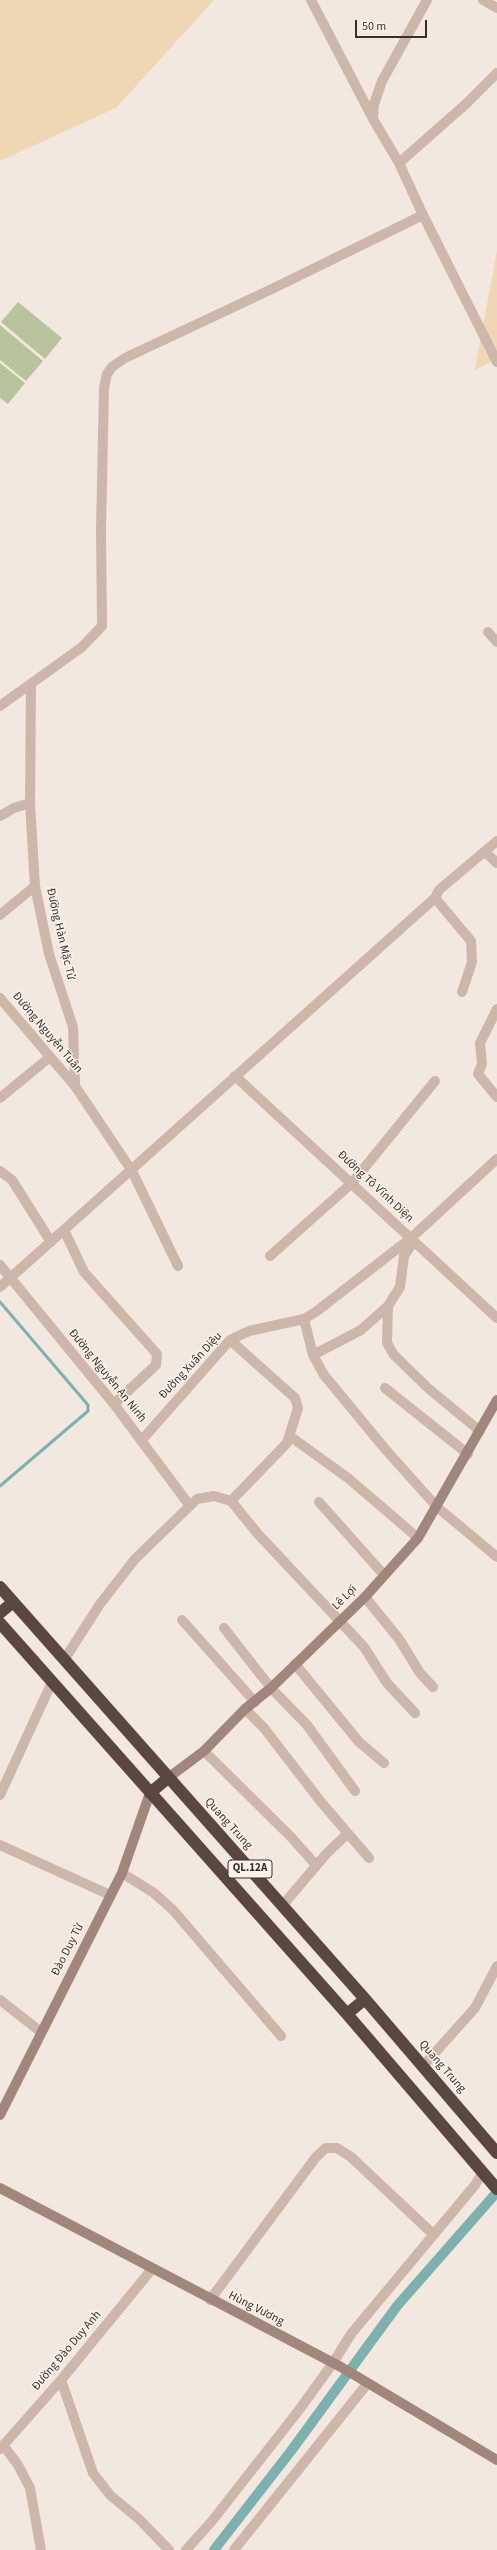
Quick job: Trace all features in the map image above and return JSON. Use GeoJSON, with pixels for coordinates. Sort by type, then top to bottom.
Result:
{"type":"FeatureCollection","features":[{"type":"Feature","properties":{"kind":"highway","name":"Quang Trung"},"geometry":{"type":"LineString","coordinates":[[0,1587],[365,1999],[497,2153]]}},
{"type":"Feature","properties":{"kind":"highway"},"geometry":{"type":"LineString","coordinates":[[0,1613],[13,1602]]}},
{"type":"Feature","properties":{"kind":"highway","name":"QL.12A"},"geometry":{"type":"LineString","coordinates":[[0,1623],[347,2014],[497,2188]]}},
{"type":"Feature","properties":{"kind":"highway"},"geometry":{"type":"LineString","coordinates":[[150,1793],[168,1778]]}},
{"type":"Feature","properties":{"kind":"highway"},"geometry":{"type":"LineString","coordinates":[[347,2014],[365,1999]]}},
{"type":"Feature","properties":{"kind":"street"},"geometry":{"type":"LineString","coordinates":[[311,0],[373,119],[399,162],[422,214],[497,362]]}},
{"type":"Feature","properties":{"kind":"street"},"geometry":{"type":"LineString","coordinates":[[373,119],[374,104],[382,81],[427,0]]}},
{"type":"Feature","properties":{"kind":"street"},"geometry":{"type":"LineString","coordinates":[[483,0],[497,8]]}},
{"type":"Feature","properties":{"kind":"street"},"geometry":{"type":"LineString","coordinates":[[399,162],[462,108],[497,72]]}},
{"type":"Feature","properties":{"kind":"street"},"geometry":{"type":"LineString","coordinates":[[0,706],[82,647],[102,626],[101,529],[104,388],[107,374],[112,367],[125,358],[274,288],[422,214]]}},
{"type":"Feature","properties":{"kind":"street"},"geometry":{"type":"LineString","coordinates":[[488,632],[497,642]]}},
{"type":"Feature","properties":{"kind":"street","name":"Đường Hàn Mặc Tử"},"geometry":{"type":"LineString","coordinates":[[31,684],[30,803],[35,886],[49,954],[73,1027],[75,1086]]}},
{"type":"Feature","properties":{"kind":"street"},"geometry":{"type":"LineString","coordinates":[[1,813],[30,803]]}},
{"type":"Feature","properties":{"kind":"street"},"geometry":{"type":"LineString","coordinates":[[0,1287],[132,1171],[235,1076],[435,898],[439,890],[497,841]]}},
{"type":"Feature","properties":{"kind":"street"},"geometry":{"type":"LineString","coordinates":[[485,852],[497,863]]}},
{"type":"Feature","properties":{"kind":"street"},"geometry":{"type":"LineString","coordinates":[[0,915],[35,886]]}},
{"type":"Feature","properties":{"kind":"street"},"geometry":{"type":"LineString","coordinates":[[435,898],[471,941],[472,962],[462,992]]}},
{"type":"Feature","properties":{"kind":"street","name":"Đường Nguyễn Tuân"},"geometry":{"type":"LineString","coordinates":[[0,998],[75,1086]]}},
{"type":"Feature","properties":{"kind":"street"},"geometry":{"type":"LineString","coordinates":[[497,1009],[480,1043],[482,1064],[478,1074],[497,1097]]}},
{"type":"Feature","properties":{"kind":"street"},"geometry":{"type":"LineString","coordinates":[[0,1098],[50,1057]]}},
{"type":"Feature","properties":{"kind":"street","name":"Đường Tô Vĩnh Diện"},"geometry":{"type":"LineString","coordinates":[[235,1076],[497,1318]]}},
{"type":"Feature","properties":{"kind":"street"},"geometry":{"type":"LineString","coordinates":[[270,1256],[352,1183],[435,1081]]}},
{"type":"Feature","properties":{"kind":"street"},"geometry":{"type":"LineString","coordinates":[[75,1086],[87,1102],[101,1128],[132,1171],[178,1266]]}},
{"type":"Feature","properties":{"kind":"street"},"geometry":{"type":"LineString","coordinates":[[313,1354],[361,1330],[388,1306],[400,1286],[404,1256],[412,1240],[497,1159]]}},
{"type":"Feature","properties":{"kind":"street"},"geometry":{"type":"LineString","coordinates":[[0,1171],[12,1180],[51,1242]]}},
{"type":"Feature","properties":{"kind":"street"},"geometry":{"type":"LineString","coordinates":[[64,1230],[84,1272],[157,1354],[156,1365],[114,1404]]}},
{"type":"Feature","properties":{"kind":"street","name":"Đường Xuân Diệu"},"geometry":{"type":"LineString","coordinates":[[142,1441],[230,1340],[249,1331],[304,1318],[412,1240]]}},
{"type":"Feature","properties":{"kind":"street","name":"Đường Nguyễn An Ninh"},"geometry":{"type":"LineString","coordinates":[[0,1265],[114,1404],[190,1506]]}},
{"type":"Feature","properties":{"kind":"street"},"geometry":{"type":"LineString","coordinates":[[388,1306],[387,1343],[394,1355],[429,1389],[480,1431]]}},
{"type":"Feature","properties":{"kind":"street"},"geometry":{"type":"LineString","coordinates":[[304,1318],[313,1354],[324,1375],[386,1450],[437,1507],[497,1558]]}},
{"type":"Feature","properties":{"kind":"street"},"geometry":{"type":"LineString","coordinates":[[230,1340],[295,1398],[298,1408],[291,1437],[231,1501]]}},
{"type":"Feature","properties":{"kind":"street"},"geometry":{"type":"LineString","coordinates":[[385,1388],[468,1454]]}},
{"type":"Feature","properties":{"kind":"street","name":"Lê Lợi"},"geometry":{"type":"LineString","coordinates":[[168,1778],[204,1751],[245,1709],[272,1688],[365,1597],[418,1538],[468,1454],[497,1400]]}},
{"type":"Feature","properties":{"kind":"street"},"geometry":{"type":"LineString","coordinates":[[291,1437],[340,1471],[418,1538]]}},
{"type":"Feature","properties":{"kind":"street"},"geometry":{"type":"LineString","coordinates":[[64,1660],[120,1577],[135,1559],[190,1506],[197,1500],[207,1496],[231,1501],[258,1534],[364,1647],[398,1698],[415,1713]]}},
{"type":"Feature","properties":{"kind":"street"},"geometry":{"type":"LineString","coordinates":[[319,1502],[384,1576]]}},
{"type":"Feature","properties":{"kind":"street"},"geometry":{"type":"LineString","coordinates":[[365,1597],[399,1639],[420,1673],[433,1686]]}},
{"type":"Feature","properties":{"kind":"street"},"geometry":{"type":"LineString","coordinates":[[182,1620],[255,1702]]}},
{"type":"Feature","properties":{"kind":"street"},"geometry":{"type":"LineString","coordinates":[[224,1628],[272,1688],[306,1725],[354,1791]]}},
{"type":"Feature","properties":{"kind":"street"},"geometry":{"type":"LineString","coordinates":[[295,1664],[359,1742],[384,1763]]}},
{"type":"Feature","properties":{"kind":"street"},"geometry":{"type":"LineString","coordinates":[[0,1795],[52,1682]]}},
{"type":"Feature","properties":{"kind":"street"},"geometry":{"type":"LineString","coordinates":[[245,1709],[264,1728],[347,1834],[369,1858]]}},
{"type":"Feature","properties":{"kind":"street"},"geometry":{"type":"LineString","coordinates":[[204,1751],[291,1837],[316,1865]]}},
{"type":"Feature","properties":{"kind":"street","name":"Đào Duy Từ"},"geometry":{"type":"LineString","coordinates":[[0,2115],[122,1873],[150,1793]]}},
{"type":"Feature","properties":{"kind":"street"},"geometry":{"type":"LineString","coordinates":[[282,1906],[316,1865],[347,1834]]}},
{"type":"Feature","properties":{"kind":"street"},"geometry":{"type":"LineString","coordinates":[[0,1845],[110,1896]]}},
{"type":"Feature","properties":{"kind":"street"},"geometry":{"type":"LineString","coordinates":[[122,1873],[154,1893],[173,1910],[282,2036]]}},
{"type":"Feature","properties":{"kind":"street"},"geometry":{"type":"LineString","coordinates":[[422,2066],[475,2008],[497,1966]]}},
{"type":"Feature","properties":{"kind":"street"},"geometry":{"type":"LineString","coordinates":[[0,2000],[41,2032]]}},
{"type":"Feature","properties":{"kind":"street"},"geometry":{"type":"LineString","coordinates":[[210,2300],[316,2157],[326,2148],[337,2148],[351,2158],[433,2234]]}},
{"type":"Feature","properties":{"kind":"street"},"geometry":{"type":"LineString","coordinates":[[186,2550],[217,2515],[299,2410],[337,2365],[351,2334],[484,2173]]}},
{"type":"Feature","properties":{"kind":"street","name":"Hùng Vương"},"geometry":{"type":"LineString","coordinates":[[0,2188],[210,2300],[337,2365],[497,2460]]}},
{"type":"Feature","properties":{"kind":"street","name":"Đường Đào Duy Anh"},"geometry":{"type":"LineString","coordinates":[[2,2447],[61,2380],[152,2269]]}},
{"type":"Feature","properties":{"kind":"street"},"geometry":{"type":"LineString","coordinates":[[61,2380],[93,2473],[110,2495],[140,2520],[169,2550]]}},
{"type":"Feature","properties":{"kind":"street"},"geometry":{"type":"LineString","coordinates":[[234,2550],[365,2382]]}},
{"type":"Feature","properties":{"kind":"street"},"geometry":{"type":"LineString","coordinates":[[2,2447],[18,2465],[30,2488],[41,2550]]}},
{"type":"Feature","properties":{"kind":"green space"},"geometry":{"type":"Polygon","coordinates":[[[18,302],[62,338],[45,359],[1,322],[18,302]]]}},
{"type":"Feature","properties":{"kind":"green space"},"geometry":{"type":"Polygon","coordinates":[[[0,325],[43,361],[26,381],[0,360],[0,325]]]}},
{"type":"Feature","properties":{"kind":"green space"},"geometry":{"type":"Polygon","coordinates":[[[0,363],[25,383],[8,404],[0,398],[0,363]]]}},
{"type":"Feature","properties":{"kind":"sand"},"geometry":{"type":"Polygon","coordinates":[[[0,0],[214,0],[116,108],[0,161],[0,0]]]}},
{"type":"Feature","properties":{"kind":"sand"},"geometry":{"type":"Polygon","coordinates":[[[497,250],[497,359],[475,370],[497,250]]]}},
{"type":"Feature","properties":{"kind":"waterway"},"geometry":{"type":"LineString","coordinates":[[0,1302],[88,1405],[88,1411],[0,1486]]}},
{"type":"Feature","properties":{"kind":"waterway"},"geometry":{"type":"LineString","coordinates":[[214,2550],[291,2451],[397,2306],[497,2192]]}}]}
